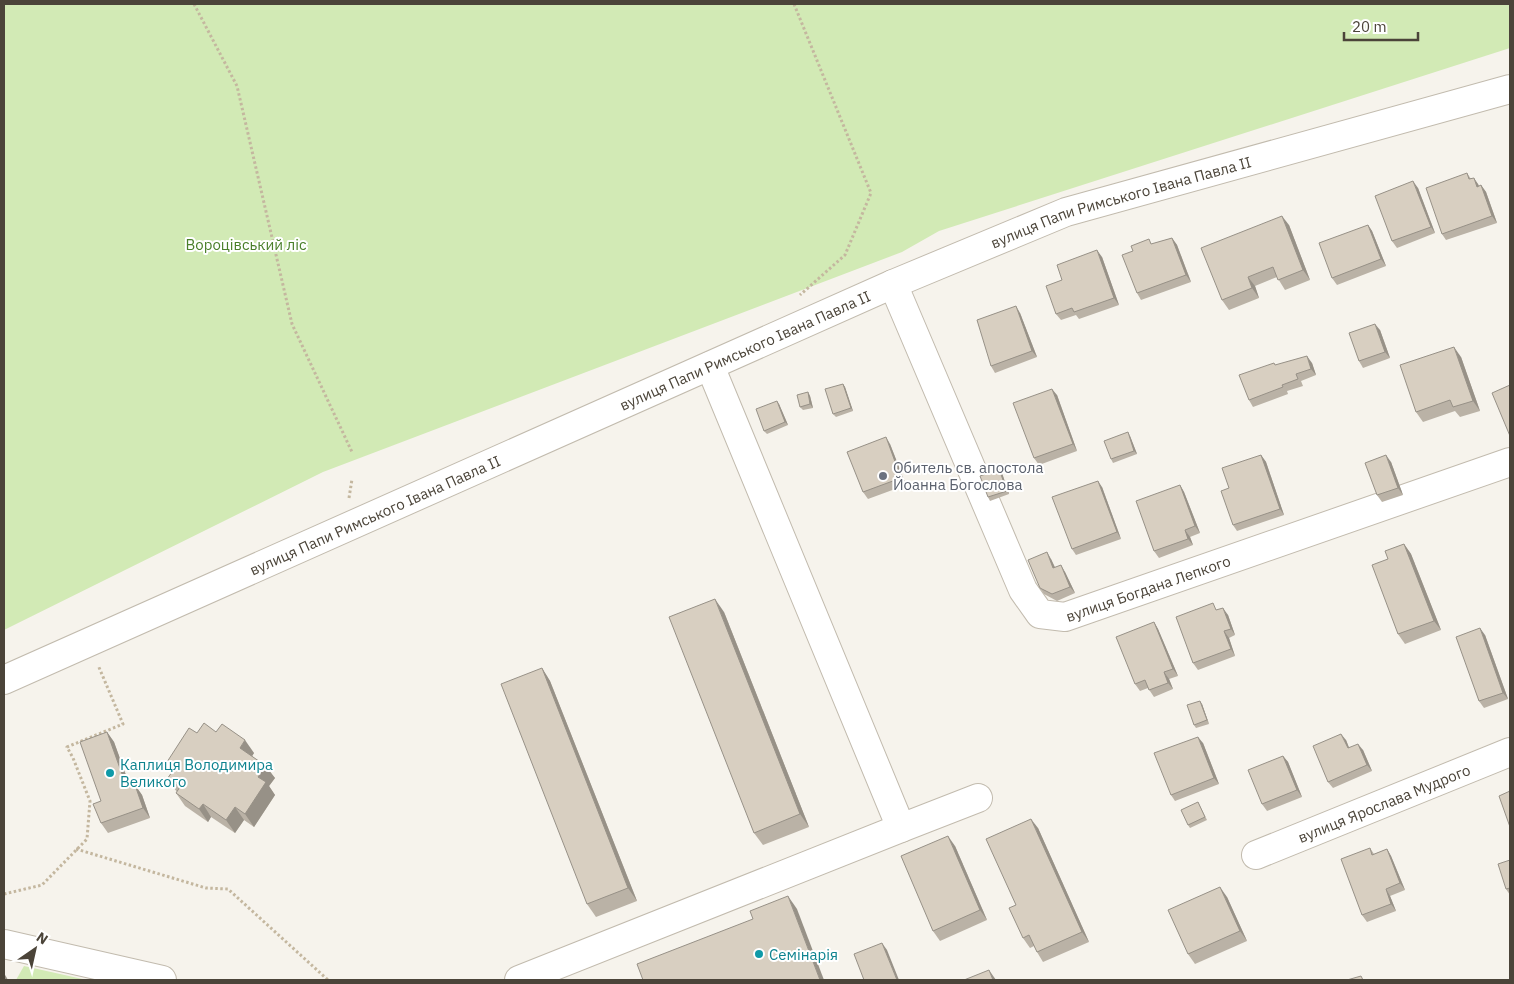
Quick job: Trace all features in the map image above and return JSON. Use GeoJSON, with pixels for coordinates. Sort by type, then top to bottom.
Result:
{"type":"FeatureCollection","features":[{"type":"Feature","properties":{"kind":"street","name":"вулиця Папи Римського Івана Павла ІІ"},"geometry":{"type":"LineString","coordinates":[[4,680],[893,284],[1066,212],[1509,94]]}},
{"type":"Feature","properties":{"kind":"street","name":"вулиця Богдана Лепкого"},"geometry":{"type":"LineString","coordinates":[[893,284],[1024,590],[1040,614],[1065,617],[1510,462]]}},
{"type":"Feature","properties":{"kind":"street"},"geometry":{"type":"LineString","coordinates":[[710,366],[901,828]]}},
{"type":"Feature","properties":{"kind":"street","name":"вулиця Ярослава Мудрого"},"geometry":{"type":"LineString","coordinates":[[1256,855],[1510,752]]}},
{"type":"Feature","properties":{"kind":"street"},"geometry":{"type":"LineString","coordinates":[[520,980],[978,798]]}},
{"type":"Feature","properties":{"kind":"street"},"geometry":{"type":"LineString","coordinates":[[4,944],[162,980]]}},
{"type":"Feature","properties":{"kind":"path"},"geometry":{"type":"LineString","coordinates":[[194,4],[237,86],[292,324],[352,452]]}},
{"type":"Feature","properties":{"kind":"path"},"geometry":{"type":"LineString","coordinates":[[793,301],[844,255],[871,193],[794,4]]}},
{"type":"Feature","properties":{"kind":"path"},"geometry":{"type":"LineString","coordinates":[[4,894],[42,885],[87,839],[90,801],[74,758],[67,747],[123,724],[89,642]]}},
{"type":"Feature","properties":{"kind":"path"},"geometry":{"type":"LineString","coordinates":[[76,849],[206,888],[228,889],[328,980]]}},
{"type":"Feature","properties":{"kind":"green space","name":"Вороцівський ліс"},"geometry":{"type":"Polygon","coordinates":[[[4,4],[1510,4],[1510,48],[939,231],[902,252],[323,472],[4,630],[4,4]]]}},
{"type":"Feature","properties":{"kind":"green space"},"geometry":{"type":"Polygon","coordinates":[[[24,966],[87,980],[16,980],[24,966]]]}},
{"type":"Feature","properties":{"kind":"building"},"geometry":{"type":"Polygon","coordinates":[[[1467,173],[1469,179],[1474,178],[1477,187],[1481,185],[1492,216],[1442,234],[1426,188],[1467,173]]]}},
{"type":"Feature","properties":{"kind":"building"},"geometry":{"type":"Polygon","coordinates":[[[1413,181],[1431,227],[1392,241],[1375,196],[1413,181]]]}},
{"type":"Feature","properties":{"kind":"building"},"geometry":{"type":"Polygon","coordinates":[[[1282,216],[1303,270],[1278,280],[1273,267],[1248,277],[1252,288],[1222,300],[1201,248],[1282,216]]]}},
{"type":"Feature","properties":{"kind":"building"},"geometry":{"type":"Polygon","coordinates":[[[1368,225],[1381,259],[1332,278],[1319,243],[1368,225]]]}},
{"type":"Feature","properties":{"kind":"building"},"geometry":{"type":"Polygon","coordinates":[[[1172,238],[1186,275],[1137,293],[1122,255],[1133,251],[1131,246],[1149,239],[1151,244],[1172,238]]]}},
{"type":"Feature","properties":{"kind":"building"},"geometry":{"type":"Polygon","coordinates":[[[1097,250],[1114,298],[1074,312],[1072,308],[1056,314],[1046,286],[1062,280],[1057,265],[1097,250]]]}},
{"type":"Feature","properties":{"kind":"building"},"geometry":{"type":"Polygon","coordinates":[[[1016,306],[1032,351],[991,366],[977,320],[1016,306]]]}},
{"type":"Feature","properties":{"kind":"building"},"geometry":{"type":"Polygon","coordinates":[[[1375,324],[1385,352],[1359,361],[1349,333],[1375,324]]]}},
{"type":"Feature","properties":{"kind":"building"},"geometry":{"type":"Polygon","coordinates":[[[1454,347],[1473,401],[1453,407],[1450,400],[1416,412],[1400,365],[1454,347]]]}},
{"type":"Feature","properties":{"kind":"building"},"geometry":{"type":"Polygon","coordinates":[[[1307,356],[1311,369],[1296,374],[1298,379],[1249,400],[1239,375],[1274,363],[1275,365],[1307,356]]]}},
{"type":"Feature","properties":{"kind":"building"},"geometry":{"type":"Polygon","coordinates":[[[843,384],[851,408],[833,414],[825,389],[843,384]]]}},
{"type":"Feature","properties":{"kind":"building"},"geometry":{"type":"Polygon","coordinates":[[[1510,385],[1510,436],[1492,393],[1510,385]]]}},
{"type":"Feature","properties":{"kind":"building"},"geometry":{"type":"Polygon","coordinates":[[[1052,389],[1073,444],[1034,458],[1013,403],[1052,389]]]}},
{"type":"Feature","properties":{"kind":"building"},"geometry":{"type":"Polygon","coordinates":[[[808,392],[810,404],[800,407],[797,395],[808,392]]]}},
{"type":"Feature","properties":{"kind":"building"},"geometry":{"type":"Polygon","coordinates":[[[777,401],[785,422],[764,431],[756,409],[777,401]]]}},
{"type":"Feature","properties":{"kind":"building"},"geometry":{"type":"Polygon","coordinates":[[[1128,432],[1134,451],[1111,459],[1104,441],[1128,432]]]}},
{"type":"Feature","properties":{"kind":"building","name":"Обитель св. апостола Йоанна Богослова"},"geometry":{"type":"Polygon","coordinates":[[[886,437],[901,478],[863,492],[847,452],[886,437]]]}},
{"type":"Feature","properties":{"kind":"building"},"geometry":{"type":"Polygon","coordinates":[[[1261,455],[1280,509],[1233,525],[1221,491],[1229,488],[1222,468],[1261,455]]]}},
{"type":"Feature","properties":{"kind":"building"},"geometry":{"type":"Polygon","coordinates":[[[1386,455],[1398,488],[1377,495],[1365,463],[1386,455]]]}},
{"type":"Feature","properties":{"kind":"building"},"geometry":{"type":"Polygon","coordinates":[[[999,469],[1007,491],[988,497],[980,476],[999,469]]]}},
{"type":"Feature","properties":{"kind":"building"},"geometry":{"type":"Polygon","coordinates":[[[1098,481],[1117,532],[1072,549],[1052,497],[1098,481]]]}},
{"type":"Feature","properties":{"kind":"building"},"geometry":{"type":"Polygon","coordinates":[[[1180,485],[1195,526],[1185,530],[1188,539],[1154,551],[1136,501],[1180,485]]]}},
{"type":"Feature","properties":{"kind":"building"},"geometry":{"type":"Polygon","coordinates":[[[1404,544],[1434,621],[1398,634],[1372,565],[1388,559],[1385,551],[1404,544]]]}},
{"type":"Feature","properties":{"kind":"building"},"geometry":{"type":"Polygon","coordinates":[[[1047,552],[1053,568],[1061,565],[1070,587],[1052,594],[1040,588],[1028,560],[1047,552]]]}},
{"type":"Feature","properties":{"kind":"building"},"geometry":{"type":"Polygon","coordinates":[[[715,599],[800,814],[754,833],[669,617],[715,599]]]}},
{"type":"Feature","properties":{"kind":"building"},"geometry":{"type":"Polygon","coordinates":[[[1213,603],[1216,610],[1223,608],[1231,629],[1224,631],[1231,649],[1193,663],[1176,617],[1213,603]]]}},
{"type":"Feature","properties":{"kind":"building"},"geometry":{"type":"Polygon","coordinates":[[[1154,622],[1173,669],[1164,672],[1168,683],[1149,690],[1145,680],[1135,684],[1116,637],[1154,622]]]}},
{"type":"Feature","properties":{"kind":"building"},"geometry":{"type":"Polygon","coordinates":[[[1480,628],[1503,693],[1479,701],[1456,637],[1480,628]]]}},
{"type":"Feature","properties":{"kind":"building"},"geometry":{"type":"Polygon","coordinates":[[[542,668],[628,888],[587,904],[501,684],[542,668]]]}},
{"type":"Feature","properties":{"kind":"building"},"geometry":{"type":"Polygon","coordinates":[[[1200,701],[1207,720],[1194,725],[1187,705],[1200,701]]]}},
{"type":"Feature","properties":{"kind":"building"},"geometry":{"type":"Polygon","coordinates":[[[204,723],[216,732],[222,724],[245,740],[240,748],[266,766],[258,777],[266,782],[245,814],[235,807],[226,820],[203,804],[199,809],[176,793],[180,787],[167,779],[175,768],[167,762],[189,728],[197,733],[204,723]]]}},
{"type":"Feature","properties":{"kind":"building","name":"Каплиця Володимира Великого"},"geometry":{"type":"Polygon","coordinates":[[[107,732],[127,788],[135,785],[143,808],[101,823],[93,804],[101,801],[80,742],[107,732]]]}},
{"type":"Feature","properties":{"kind":"building"},"geometry":{"type":"Polygon","coordinates":[[[1341,734],[1348,748],[1358,744],[1367,765],[1328,782],[1313,746],[1341,734]]]}},
{"type":"Feature","properties":{"kind":"building"},"geometry":{"type":"Polygon","coordinates":[[[1198,737],[1214,778],[1171,795],[1154,753],[1198,737]]]}},
{"type":"Feature","properties":{"kind":"building"},"geometry":{"type":"Polygon","coordinates":[[[1283,756],[1297,790],[1262,804],[1248,770],[1283,756]]]}},
{"type":"Feature","properties":{"kind":"building"},"geometry":{"type":"Polygon","coordinates":[[[1510,791],[1510,827],[1499,796],[1510,791]]]}},
{"type":"Feature","properties":{"kind":"building"},"geometry":{"type":"Polygon","coordinates":[[[1198,802],[1205,817],[1188,825],[1181,810],[1198,802]]]}},
{"type":"Feature","properties":{"kind":"building"},"geometry":{"type":"Polygon","coordinates":[[[1031,819],[1082,932],[1037,952],[1029,935],[1023,938],[1009,908],[1016,905],[986,839],[1031,819]]]}},
{"type":"Feature","properties":{"kind":"building"},"geometry":{"type":"Polygon","coordinates":[[[948,836],[980,910],[933,931],[901,856],[948,836]]]}},
{"type":"Feature","properties":{"kind":"building"},"geometry":{"type":"Polygon","coordinates":[[[1370,848],[1372,855],[1387,849],[1400,883],[1386,889],[1391,904],[1362,915],[1341,859],[1370,848]]]}},
{"type":"Feature","properties":{"kind":"building"},"geometry":{"type":"Polygon","coordinates":[[[1510,860],[1510,888],[1506,889],[1498,864],[1510,860]]]}},
{"type":"Feature","properties":{"kind":"building"},"geometry":{"type":"Polygon","coordinates":[[[1220,887],[1240,931],[1188,954],[1168,910],[1220,887]]]}},
{"type":"Feature","properties":{"kind":"building","name":"Семінарія"},"geometry":{"type":"Polygon","coordinates":[[[788,896],[820,980],[643,980],[637,964],[753,919],[750,911],[788,896]]]}},
{"type":"Feature","properties":{"kind":"building"},"geometry":{"type":"Polygon","coordinates":[[[882,943],[897,980],[864,980],[854,954],[882,943]]]}},
{"type":"Feature","properties":{"kind":"building"},"geometry":{"type":"Polygon","coordinates":[[[989,970],[993,980],[964,980],[989,970]]]}},
{"type":"Feature","properties":{"kind":"building"},"geometry":{"type":"Polygon","coordinates":[[[1361,976],[1363,980],[1347,980],[1361,976]]]}},
{"type":"Feature","properties":{"kind":"place","name":"Обитель св. апостола Йоанна Богослова"},"geometry":{"type":"Point","coordinates":[883,476]}},
{"type":"Feature","properties":{"kind":"place","name":"Каплиця Володимира Великого"},"geometry":{"type":"Point","coordinates":[110,773]}},
{"type":"Feature","properties":{"kind":"place","name":"Семінарія"},"geometry":{"type":"Point","coordinates":[759,954]}}]}
